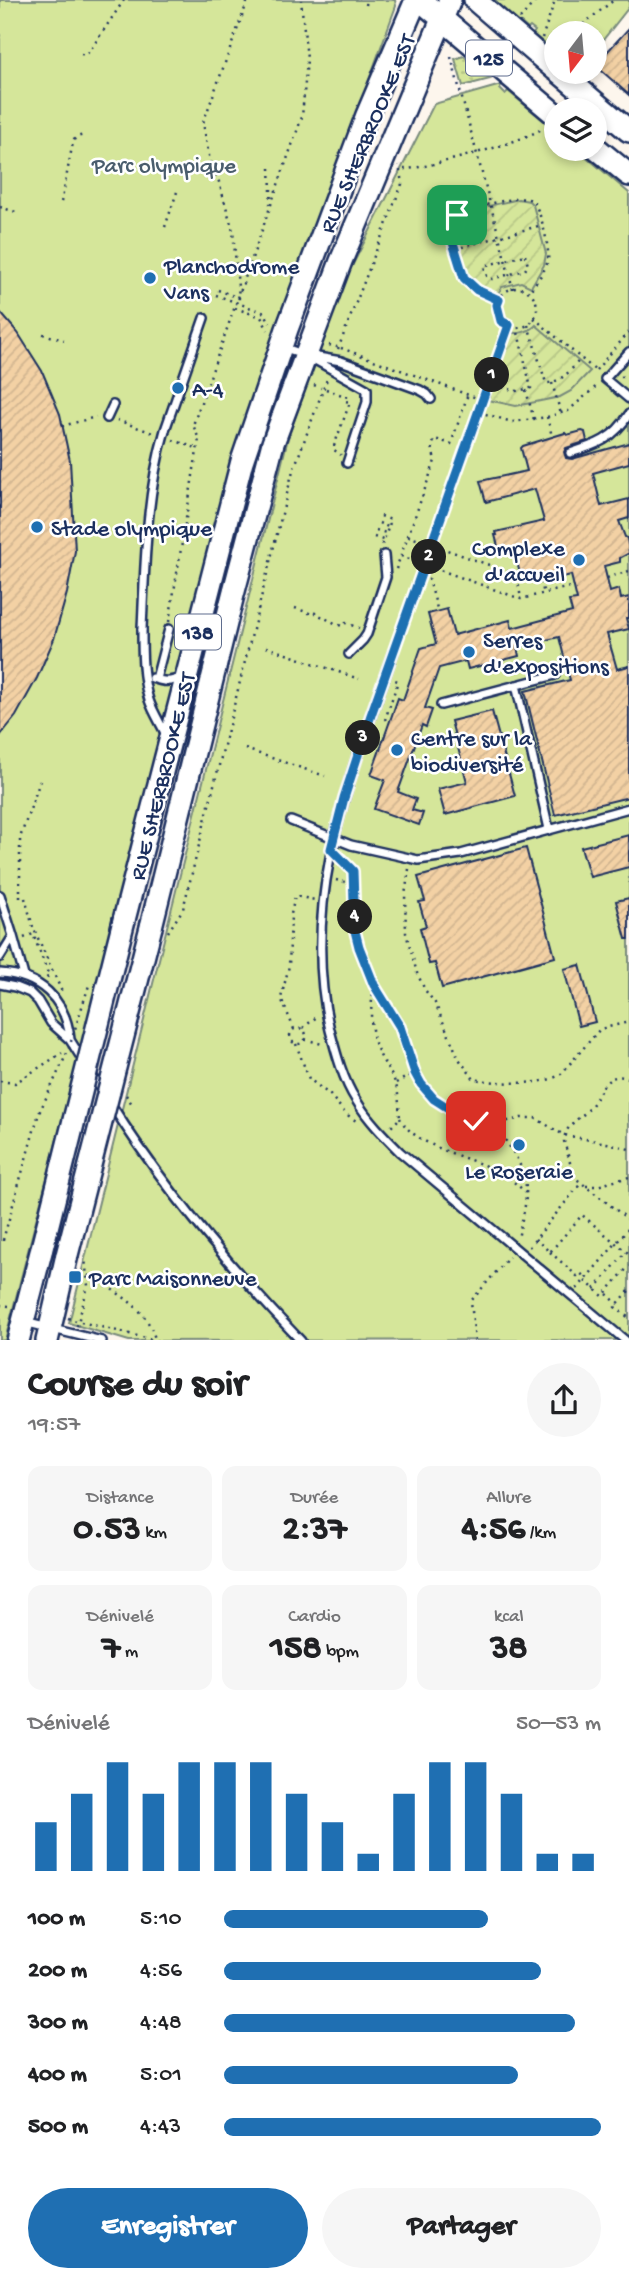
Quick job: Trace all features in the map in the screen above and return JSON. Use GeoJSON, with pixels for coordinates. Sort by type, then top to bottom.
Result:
{"type":"FeatureCollection","features":[{"type":"Feature","properties":{"kind":"main road","name":"125"},"geometry":{"type":"LineString","coordinates":[[418,0],[447,10],[544,110]]}},
{"type":"Feature","properties":{"kind":"main road","name":"RUE SHERBROOKE EST"},"geometry":{"type":"LineString","coordinates":[[18,1323],[42,1248],[242,461],[281,346],[367,115],[418,0]]}},
{"type":"Feature","properties":{"kind":"main road","name":"125"},"geometry":{"type":"LineString","coordinates":[[475,0],[544,59]]}},
{"type":"Feature","properties":{"kind":"main road","name":"RUE SHERBROOKE EST"},"geometry":{"type":"LineString","coordinates":[[55,1329],[160,930],[258,494],[273,443],[352,235],[447,10]]}},
{"type":"Feature","properties":{"kind":"main road","name":"125"},"geometry":{"type":"LineString","coordinates":[[573,84],[629,131]]}},
{"type":"Feature","properties":{"kind":"main road"},"geometry":{"type":"LineString","coordinates":[[607,157],[629,174]]}},
{"type":"Feature","properties":{"kind":"lane"},"geometry":{"type":"LineString","coordinates":[[170,742],[149,702],[144,671],[142,629],[150,492],[164,430],[204,318]]}},
{"type":"Feature","properties":{"kind":"lane"},"geometry":{"type":"LineString","coordinates":[[281,346],[306,355],[367,389],[367,402],[346,463]]}},
{"type":"Feature","properties":{"kind":"lane"},"geometry":{"type":"LineString","coordinates":[[629,352],[605,379],[629,399]]}},
{"type":"Feature","properties":{"kind":"lane"},"geometry":{"type":"LineString","coordinates":[[306,355],[341,361],[420,390],[431,399]]}},
{"type":"Feature","properties":{"kind":"lane"},"geometry":{"type":"LineString","coordinates":[[107,418],[113,405]]}},
{"type":"Feature","properties":{"kind":"lane"},"geometry":{"type":"LineString","coordinates":[[570,453],[597,445],[629,414]]}},
{"type":"Feature","properties":{"kind":"lane"},"geometry":{"type":"LineString","coordinates":[[349,654],[368,631],[386,578],[382,551]]}},
{"type":"Feature","properties":{"kind":"lane"},"geometry":{"type":"LineString","coordinates":[[156,679],[169,629]]}},
{"type":"Feature","properties":{"kind":"lane"},"geometry":{"type":"LineString","coordinates":[[393,653],[344,798],[333,838],[322,902],[321,963],[328,1022],[340,1063],[351,1090],[375,1126],[400,1152],[517,1245],[626,1340]]}},
{"type":"Feature","properties":{"kind":"lane"},"geometry":{"type":"LineString","coordinates":[[144,671],[149,677],[174,681],[187,671]]}},
{"type":"Feature","properties":{"kind":"lane"},"geometry":{"type":"LineString","coordinates":[[441,705],[555,675]]}},
{"type":"Feature","properties":{"kind":"lane"},"geometry":{"type":"LineString","coordinates":[[516,685],[549,829]]}},
{"type":"Feature","properties":{"kind":"lane"},"geometry":{"type":"LineString","coordinates":[[290,821],[351,845],[411,859],[428,859],[461,854],[629,808]]}},
{"type":"Feature","properties":{"kind":"lane"},"geometry":{"type":"LineString","coordinates":[[0,895],[24,976]]}},
{"type":"Feature","properties":{"kind":"lane"},"geometry":{"type":"LineString","coordinates":[[0,957],[14,939]]}},
{"type":"Feature","properties":{"kind":"lane"},"geometry":{"type":"LineString","coordinates":[[0,973],[24,976],[54,996],[69,1027],[70,1040]]}},
{"type":"Feature","properties":{"kind":"lane"},"geometry":{"type":"LineString","coordinates":[[0,984],[15,986],[30,993],[38,1001],[51,1023],[70,1040],[128,1131],[202,1230],[248,1286],[301,1340]]}},
{"type":"Feature","properties":{"kind":"lane"},"geometry":{"type":"LineString","coordinates":[[18,1323],[99,1340]]}},
{"type":"Feature","properties":{"kind":"path"},"geometry":{"type":"LineString","coordinates":[[81,54],[88,52],[124,0]]}},
{"type":"Feature","properties":{"kind":"path"},"geometry":{"type":"LineString","coordinates":[[239,298],[233,231],[219,182],[209,161],[203,123],[248,0]]}},
{"type":"Feature","properties":{"kind":"path"},"geometry":{"type":"LineString","coordinates":[[169,629],[198,449],[199,436],[193,425],[302,117],[307,59],[300,0]]}},
{"type":"Feature","properties":{"kind":"path"},"geometry":{"type":"LineString","coordinates":[[366,5],[367,0]]}},
{"type":"Feature","properties":{"kind":"path"},"geometry":{"type":"LineString","coordinates":[[516,24],[536,0]]}},
{"type":"Feature","properties":{"kind":"path"},"geometry":{"type":"LineString","coordinates":[[540,44],[555,0]]}},
{"type":"Feature","properties":{"kind":"path"},"geometry":{"type":"LineString","coordinates":[[587,21],[614,0]]}},
{"type":"Feature","properties":{"kind":"path"},"geometry":{"type":"LineString","coordinates":[[451,57],[513,289]]}},
{"type":"Feature","properties":{"kind":"path"},"geometry":{"type":"LineString","coordinates":[[404,169],[416,169],[475,153],[534,134],[544,128]]}},
{"type":"Feature","properties":{"kind":"path"},"geometry":{"type":"LineString","coordinates":[[61,202],[73,143],[85,135]]}},
{"type":"Feature","properties":{"kind":"path"},"geometry":{"type":"LineString","coordinates":[[337,352],[402,184],[398,159]]}},
{"type":"Feature","properties":{"kind":"path"},"geometry":{"type":"LineString","coordinates":[[269,212],[270,168]]}},
{"type":"Feature","properties":{"kind":"path"},"geometry":{"type":"LineString","coordinates":[[165,227],[178,189]]}},
{"type":"Feature","properties":{"kind":"path"},"geometry":{"type":"LineString","coordinates":[[499,300],[468,283],[461,273],[450,233],[452,219],[462,212],[520,197],[530,199],[537,207],[548,258],[544,270],[529,292]]}},
{"type":"Feature","properties":{"kind":"path"},"geometry":{"type":"LineString","coordinates":[[0,206],[16,212]]}},
{"type":"Feature","properties":{"kind":"path"},"geometry":{"type":"LineString","coordinates":[[455,249],[542,226]]}},
{"type":"Feature","properties":{"kind":"path"},"geometry":{"type":"LineString","coordinates":[[525,255],[528,265],[525,270],[509,275],[492,279],[486,276],[484,266],[525,255]]}},
{"type":"Feature","properties":{"kind":"path"},"geometry":{"type":"LineString","coordinates":[[520,288],[534,295],[538,311],[528,325],[517,328],[501,321],[497,305],[505,291],[513,289],[520,288]]}},
{"type":"Feature","properties":{"kind":"path"},"geometry":{"type":"LineString","coordinates":[[239,298],[217,292],[236,306],[261,317],[264,323]]}},
{"type":"Feature","properties":{"kind":"path"},"geometry":{"type":"LineString","coordinates":[[236,306],[265,313],[269,321]]}},
{"type":"Feature","properties":{"kind":"path"},"geometry":{"type":"LineString","coordinates":[[479,412],[512,422],[561,414],[582,401],[605,379],[534,318]]}},
{"type":"Feature","properties":{"kind":"path"},"geometry":{"type":"LineString","coordinates":[[393,653],[509,325]]}},
{"type":"Feature","properties":{"kind":"path"},"geometry":{"type":"LineString","coordinates":[[528,325],[546,383],[552,383],[567,373],[581,358]]}},
{"type":"Feature","properties":{"kind":"path"},"geometry":{"type":"LineString","coordinates":[[489,383],[509,390],[531,388],[517,328]]}},
{"type":"Feature","properties":{"kind":"path"},"geometry":{"type":"LineString","coordinates":[[596,370],[629,332]]}},
{"type":"Feature","properties":{"kind":"path"},"geometry":{"type":"LineString","coordinates":[[43,334],[64,340]]}},
{"type":"Feature","properties":{"kind":"path"},"geometry":{"type":"LineString","coordinates":[[331,345],[483,400]]}},
{"type":"Feature","properties":{"kind":"path"},"geometry":{"type":"LineString","coordinates":[[623,376],[629,382]]}},
{"type":"Feature","properties":{"kind":"path"},"geometry":{"type":"LineString","coordinates":[[160,930],[183,909],[292,474],[327,380]]}},
{"type":"Feature","properties":{"kind":"path"},"geometry":{"type":"LineString","coordinates":[[552,383],[561,414]]}},
{"type":"Feature","properties":{"kind":"path"},"geometry":{"type":"LineString","coordinates":[[314,385],[321,388]]}},
{"type":"Feature","properties":{"kind":"path"},"geometry":{"type":"LineString","coordinates":[[326,389],[346,397],[345,401],[350,402],[334,449],[341,454]]}},
{"type":"Feature","properties":{"kind":"path"},"geometry":{"type":"LineString","coordinates":[[526,390],[534,420]]}},
{"type":"Feature","properties":{"kind":"path"},"geometry":{"type":"LineString","coordinates":[[399,562],[435,461],[432,446],[435,439],[451,444],[468,394]]}},
{"type":"Feature","properties":{"kind":"path"},"geometry":{"type":"LineString","coordinates":[[547,417],[552,436]]}},
{"type":"Feature","properties":{"kind":"path"},"geometry":{"type":"LineString","coordinates":[[142,429],[155,434]]}},
{"type":"Feature","properties":{"kind":"path"},"geometry":{"type":"LineString","coordinates":[[171,440],[198,449]]}},
{"type":"Feature","properties":{"kind":"path"},"geometry":{"type":"LineString","coordinates":[[381,516],[391,520],[383,540],[382,551]]}},
{"type":"Feature","properties":{"kind":"path"},"geometry":{"type":"LineString","coordinates":[[379,523],[388,527]]}},
{"type":"Feature","properties":{"kind":"path"},"geometry":{"type":"LineString","coordinates":[[376,530],[386,533]]}},
{"type":"Feature","properties":{"kind":"path"},"geometry":{"type":"LineString","coordinates":[[408,536],[517,575],[521,599]]}},
{"type":"Feature","properties":{"kind":"path"},"geometry":{"type":"LineString","coordinates":[[374,537],[383,540]]}},
{"type":"Feature","properties":{"kind":"path"},"geometry":{"type":"LineString","coordinates":[[396,545],[404,548]]}},
{"type":"Feature","properties":{"kind":"path"},"geometry":{"type":"LineString","coordinates":[[401,556],[521,599],[574,586]]}},
{"type":"Feature","properties":{"kind":"path"},"geometry":{"type":"LineString","coordinates":[[425,565],[438,612]]}},
{"type":"Feature","properties":{"kind":"path"},"geometry":{"type":"LineString","coordinates":[[607,578],[629,571]]}},
{"type":"Feature","properties":{"kind":"path"},"geometry":{"type":"LineString","coordinates":[[538,575],[544,594]]}},
{"type":"Feature","properties":{"kind":"path"},"geometry":{"type":"LineString","coordinates":[[295,608],[309,614],[311,611],[342,626],[346,623],[368,631]]}},
{"type":"Feature","properties":{"kind":"path"},"geometry":{"type":"LineString","coordinates":[[266,647],[359,679]]}},
{"type":"Feature","properties":{"kind":"path"},"geometry":{"type":"LineString","coordinates":[[390,722],[385,720],[398,681],[395,680],[392,688]]}},
{"type":"Feature","properties":{"kind":"path"},"geometry":{"type":"LineString","coordinates":[[392,699],[397,701]]}},
{"type":"Feature","properties":{"kind":"path"},"geometry":{"type":"LineString","coordinates":[[245,749],[325,776]]}},
{"type":"Feature","properties":{"kind":"path"},"geometry":{"type":"LineString","coordinates":[[20,898],[19,856],[23,828],[40,781]]}},
{"type":"Feature","properties":{"kind":"path"},"geometry":{"type":"LineString","coordinates":[[331,849],[353,871],[357,939],[374,985],[400,1027],[415,1073],[427,1092],[449,1110],[476,1121],[493,1123],[531,1118],[564,1135],[629,1149]]}},
{"type":"Feature","properties":{"kind":"path"},"geometry":{"type":"LineString","coordinates":[[411,859],[405,895],[406,933],[413,959],[459,1059],[474,1079],[545,1082],[561,1073],[600,1030],[629,1022]]}},
{"type":"Feature","properties":{"kind":"path"},"geometry":{"type":"LineString","coordinates":[[326,879],[353,884]]}},
{"type":"Feature","properties":{"kind":"path"},"geometry":{"type":"LineString","coordinates":[[294,1029],[284,1012],[281,998],[289,967],[291,914],[295,896],[322,902]]}},
{"type":"Feature","properties":{"kind":"path"},"geometry":{"type":"LineString","coordinates":[[25,898],[33,927],[66,999]]}},
{"type":"Feature","properties":{"kind":"path"},"geometry":{"type":"LineString","coordinates":[[14,939],[33,934],[49,976],[38,983]]}},
{"type":"Feature","properties":{"kind":"path"},"geometry":{"type":"LineString","coordinates":[[3,1240],[39,1113],[68,1051],[92,976]]}},
{"type":"Feature","properties":{"kind":"path"},"geometry":{"type":"LineString","coordinates":[[374,985],[369,1011],[371,1023],[378,1051],[396,1083],[400,1118],[405,1126],[423,1140],[494,1170],[526,1193]]}},
{"type":"Feature","properties":{"kind":"path"},"geometry":{"type":"LineString","coordinates":[[73,1015],[82,1034]]}},
{"type":"Feature","properties":{"kind":"path"},"geometry":{"type":"LineString","coordinates":[[294,1029],[300,1028],[305,1034],[303,1041],[296,1044]]}},
{"type":"Feature","properties":{"kind":"path"},"geometry":{"type":"LineString","coordinates":[[294,1029],[290,1037],[300,1050],[305,1071],[315,1085],[330,1095],[355,1121],[375,1126],[380,1121],[388,1130],[400,1118]]}},
{"type":"Feature","properties":{"kind":"path"},"geometry":{"type":"LineString","coordinates":[[0,1080],[15,1083],[62,1053]]}},
{"type":"Feature","properties":{"kind":"path"},"geometry":{"type":"LineString","coordinates":[[396,1083],[415,1073]]}},
{"type":"Feature","properties":{"kind":"path"},"geometry":{"type":"LineString","coordinates":[[629,1078],[618,1077],[607,1082],[588,1110],[571,1124],[564,1135],[572,1173],[629,1220]]}},
{"type":"Feature","properties":{"kind":"path"},"geometry":{"type":"LineString","coordinates":[[475,1340],[471,1301],[517,1245],[526,1193],[525,1177],[520,1166],[493,1123]]}},
{"type":"Feature","properties":{"kind":"path"},"geometry":{"type":"LineString","coordinates":[[586,1186],[597,1186],[629,1177]]}},
{"type":"Feature","properties":{"kind":"path"},"geometry":{"type":"LineString","coordinates":[[508,1233],[517,1245],[527,1250],[582,1182]]}},
{"type":"Feature","properties":{"kind":"path"},"geometry":{"type":"LineString","coordinates":[[550,1252],[582,1215],[616,1243],[627,1253],[594,1289]]}},
{"type":"Feature","properties":{"kind":"path"},"geometry":{"type":"LineString","coordinates":[[572,1295],[629,1229]]}},
{"type":"Feature","properties":{"kind":"path"},"geometry":{"type":"LineString","coordinates":[[535,1239],[577,1276],[580,1273],[603,1296],[629,1266]]}},
{"type":"Feature","properties":{"kind":"path"},"geometry":{"type":"LineString","coordinates":[[76,1256],[88,1275],[118,1291],[152,1325],[157,1340]]}},
{"type":"Feature","properties":{"kind":"path"},"geometry":{"type":"LineString","coordinates":[[78,1322],[88,1286],[88,1275]]}},
{"type":"Feature","properties":{"kind":"path"},"geometry":{"type":"LineString","coordinates":[[629,1291],[615,1307],[629,1318]]}},
{"type":"Feature","properties":{"kind":"path"},"geometry":{"type":"LineString","coordinates":[[606,1293],[618,1304]]}},
{"type":"Feature","properties":{"kind":"path"},"geometry":{"type":"LineString","coordinates":[[0,1305],[18,1323]]}},
{"type":"Feature","properties":{"kind":"path"},"geometry":{"type":"LineString","coordinates":[[625,1315],[629,1310]]}},
{"type":"Feature","properties":{"kind":"path"},"geometry":{"type":"LineString","coordinates":[[55,1329],[78,1322],[157,1340]]}},
{"type":"Feature","properties":{"kind":"green space","name":"Parc olympique"},"geometry":{"type":"Polygon","coordinates":[[[0,0],[395,0],[396,6],[296,279],[209,552],[5,1340],[0,1340],[0,0]]]}},
{"type":"Feature","properties":{"kind":"green space"},"geometry":{"type":"Polygon","coordinates":[[[485,0],[629,0],[629,7],[607,35],[607,21],[544,21],[544,43],[533,34],[535,31],[530,27],[528,29],[521,23],[518,27],[485,0]]]}},
{"type":"Feature","properties":{"kind":"green space"},"geometry":{"type":"Polygon","coordinates":[[[464,56],[490,79],[463,86],[455,59],[464,56]]]}},
{"type":"Feature","properties":{"kind":"green space"},"geometry":{"type":"Polygon","coordinates":[[[501,85],[500,89],[505,94],[508,91],[544,121],[544,161],[591,161],[629,193],[629,1340],[126,1340],[69,1323],[288,438],[345,280],[434,104],[501,85]]]}},
{"type":"Feature","properties":{"kind":"green space"},"geometry":{"type":"Polygon","coordinates":[[[518,199],[529,201],[533,205],[546,254],[544,265],[531,287],[521,282],[502,287],[496,297],[474,284],[464,272],[452,225],[463,213],[518,199]]]}},
{"type":"Feature","properties":{"kind":"green space"},"geometry":{"type":"Polygon","coordinates":[[[536,325],[590,371],[571,391],[560,397],[516,406],[488,400],[511,332],[524,332],[536,325]]]}},
{"type":"Feature","properties":{"kind":"building"},"geometry":{"type":"Polygon","coordinates":[[[629,28],[629,95],[607,76],[607,52],[629,28]]]}},
{"type":"Feature","properties":{"kind":"building","name":"Stade olympique"},"geometry":{"type":"Polygon","coordinates":[[[0,312],[18,333],[42,371],[60,414],[70,461],[75,551],[54,639],[16,716],[0,736],[0,312]]]}},
{"type":"Feature","properties":{"kind":"building"},"geometry":{"type":"Polygon","coordinates":[[[585,432],[587,441],[566,448],[566,458],[572,459],[629,443],[629,463],[593,473],[601,506],[629,499],[629,518],[619,521],[627,538],[629,553],[620,558],[620,562],[604,566],[610,592],[619,589],[621,599],[629,597],[629,618],[626,618],[629,629],[607,634],[617,669],[629,666],[629,797],[555,815],[525,691],[570,680],[559,637],[517,647],[519,656],[468,669],[466,661],[439,668],[425,708],[432,710],[426,727],[422,725],[398,792],[416,799],[412,810],[423,813],[419,825],[374,809],[385,780],[371,775],[398,698],[403,700],[421,648],[436,644],[428,614],[447,609],[454,635],[510,620],[512,628],[572,612],[569,601],[577,600],[571,575],[555,579],[553,576],[543,575],[522,580],[514,552],[500,554],[496,532],[544,521],[535,489],[486,502],[480,481],[527,471],[521,448],[523,446],[565,433],[567,435],[585,432]]]}},
{"type":"Feature","properties":{"kind":"building"},"geometry":{"type":"Polygon","coordinates":[[[492,711],[515,796],[445,815],[438,789],[467,782],[451,721],[492,711]]]}},
{"type":"Feature","properties":{"kind":"building"},"geometry":{"type":"Polygon","coordinates":[[[629,835],[629,867],[590,877],[581,847],[629,835]]]}},
{"type":"Feature","properties":{"kind":"building"},"geometry":{"type":"Polygon","coordinates":[[[526,848],[555,957],[442,988],[435,963],[429,964],[420,928],[426,926],[419,902],[425,901],[418,877],[526,848]]]}},
{"type":"Feature","properties":{"kind":"building"},"geometry":{"type":"Polygon","coordinates":[[[629,898],[629,939],[626,939],[616,901],[629,898]]]}},
{"type":"Feature","properties":{"kind":"building"},"geometry":{"type":"Polygon","coordinates":[[[580,965],[595,1022],[579,1026],[564,969],[580,965]]]}},
{"type":"Feature","properties":{"kind":"place","name":"Planchodrome Vans"},"geometry":{"type":"Point","coordinates":[150,278]}},
{"type":"Feature","properties":{"kind":"place","name":"A-4"},"geometry":{"type":"Point","coordinates":[178,388]}},
{"type":"Feature","properties":{"kind":"place","name":"Stade olympique"},"geometry":{"type":"Point","coordinates":[37,527]}},
{"type":"Feature","properties":{"kind":"place","name":"Complexe d'accueil"},"geometry":{"type":"Point","coordinates":[579,560]}},
{"type":"Feature","properties":{"kind":"place","name":"Serres d'expositions"},"geometry":{"type":"Point","coordinates":[469,652]}},
{"type":"Feature","properties":{"kind":"place","name":"Centre sur la biodiversité"},"geometry":{"type":"Point","coordinates":[397,750]}},
{"type":"Feature","properties":{"kind":"place","name":"Le Roseraie"},"geometry":{"type":"Point","coordinates":[519,1145]}},
{"type":"Feature","properties":{"kind":"place","name":"Parc Maisonneuve"},"geometry":{"type":"Point","coordinates":[75,1277]}},
{"type":"Feature","properties":{"kind":"route"},"geometry":{"type":"LineString","coordinates":[[457,215],[452,219],[450,233],[461,273],[477,290],[499,300],[497,305],[501,321],[509,325],[371,715],[344,798],[331,849],[353,871],[355,931],[359,947],[374,985],[400,1027],[415,1073],[434,1099],[456,1113],[476,1121]]}}]}
